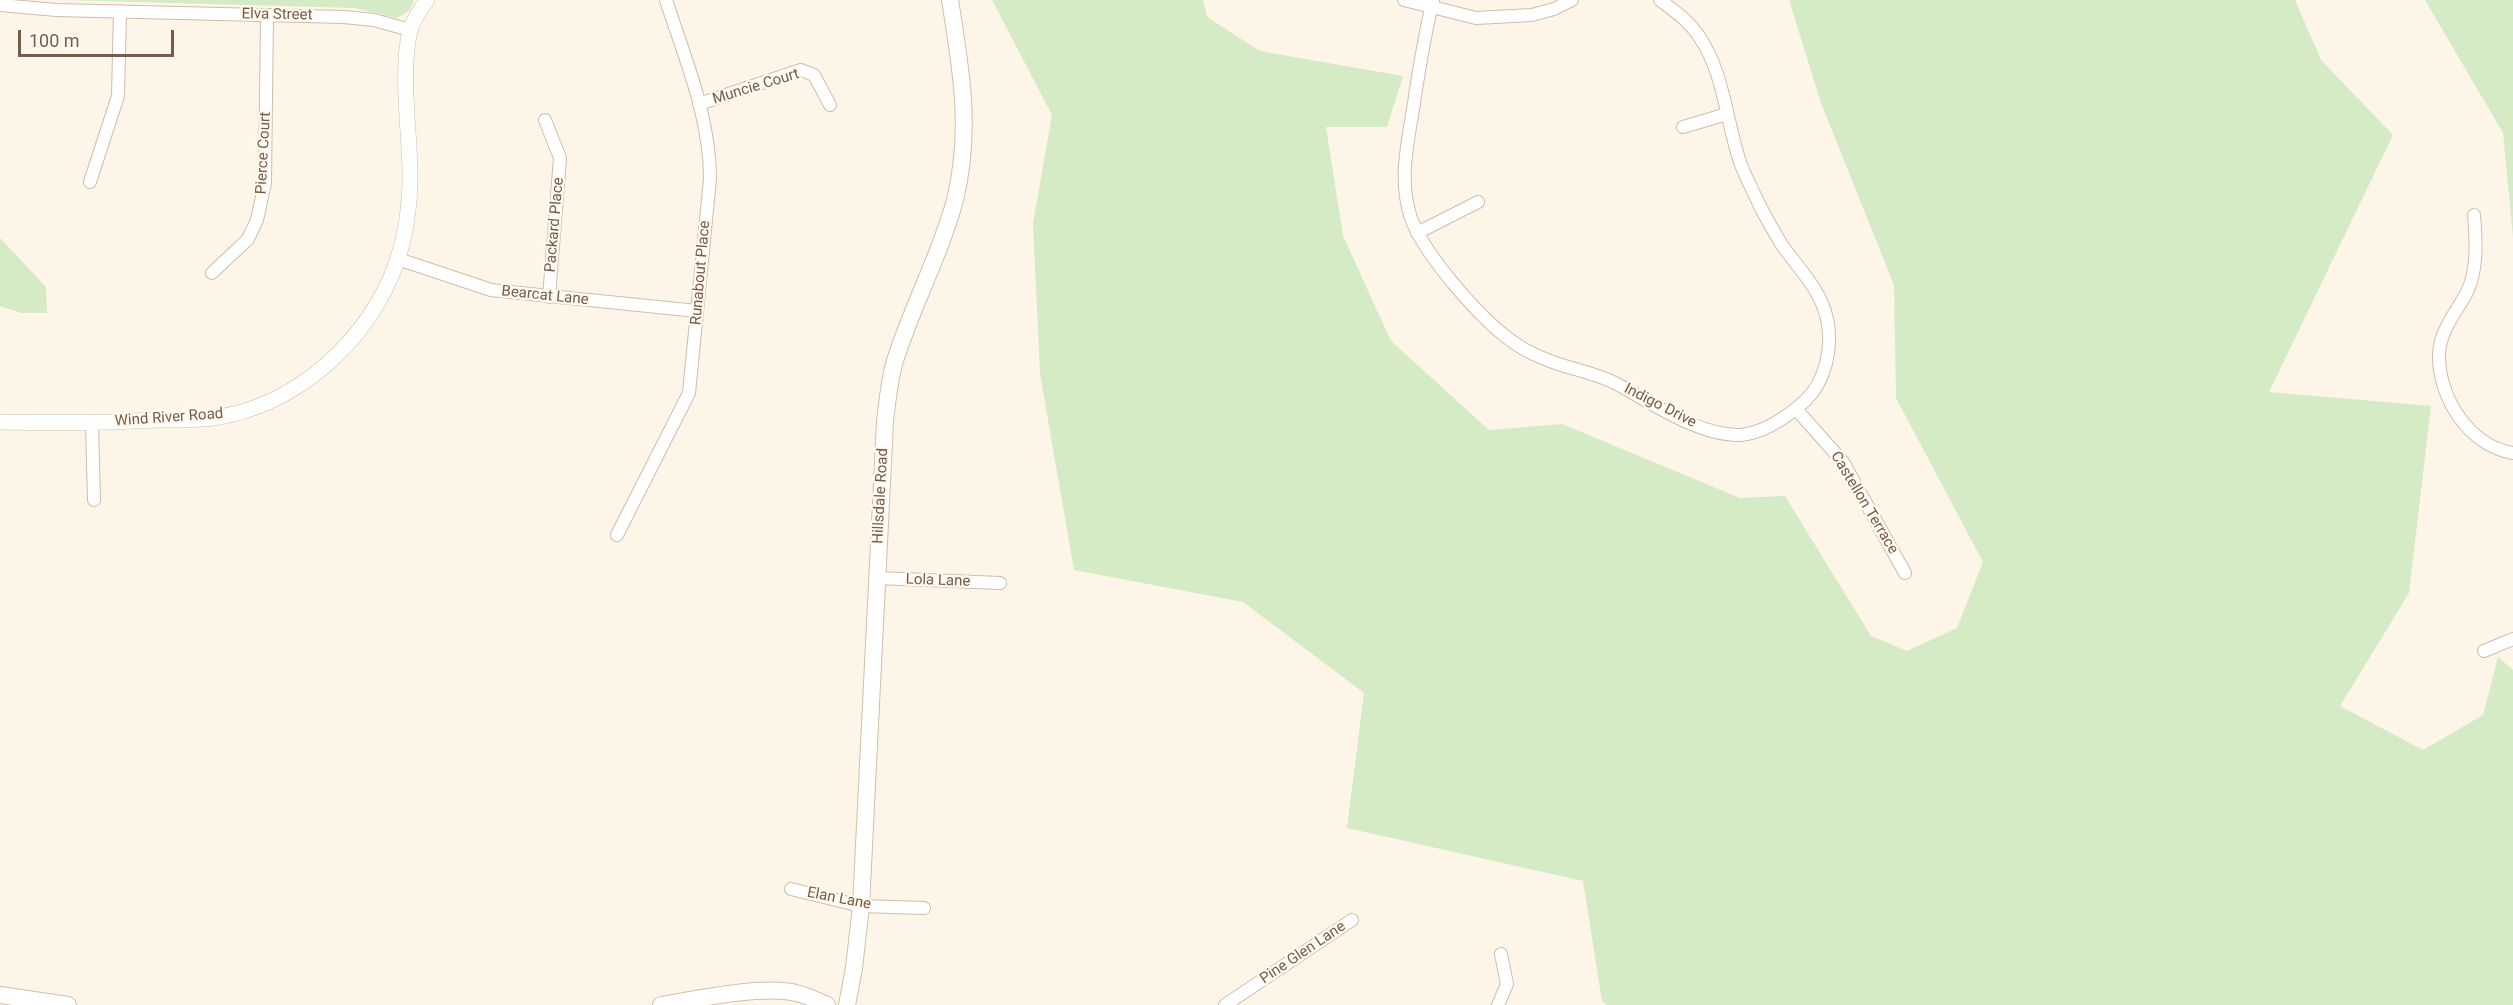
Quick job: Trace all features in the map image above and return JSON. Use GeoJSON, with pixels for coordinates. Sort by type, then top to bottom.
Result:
{"type":"FeatureCollection","features":[{"type":"Feature","properties":{"kind":"main road","name":"Hillsdale Road"},"geometry":{"type":"LineString","coordinates":[[847,1005],[861,906],[888,393],[894,364],[951,213],[963,158],[965,118],[963,83],[950,0]]}},
{"type":"Feature","properties":{"kind":"main road"},"geometry":{"type":"LineString","coordinates":[[661,1005],[696,998],[782,991],[798,993],[827,1005]]}},
{"type":"Feature","properties":{"kind":"main road"},"geometry":{"type":"LineString","coordinates":[[0,995],[68,1005]]}},
{"type":"Feature","properties":{"kind":"street","name":"Wind River Road"},"geometry":{"type":"LineString","coordinates":[[0,422],[92,423],[212,418],[247,409],[280,395],[311,377],[352,339],[374,309],[398,259],[409,207],[406,62],[410,30],[427,0]]}},
{"type":"Feature","properties":{"kind":"street","name":"Runabout Place"},"geometry":{"type":"LineString","coordinates":[[616,535],[689,393],[710,178],[710,150],[699,104],[666,0]]}},
{"type":"Feature","properties":{"kind":"street"},"geometry":{"type":"LineString","coordinates":[[1404,0],[1432,3],[1476,18],[1505,18],[1543,13],[1572,0]]}},
{"type":"Feature","properties":{"kind":"street","name":"Indigo Drive"},"geometry":{"type":"LineString","coordinates":[[1432,3],[1405,160],[1406,195],[1417,232],[1434,259],[1490,323],[1508,339],[1545,359],[1610,380],[1666,411],[1710,431],[1738,435],[1756,432],[1790,416],[1811,395],[1822,375],[1829,343],[1827,320],[1814,289],[1781,243],[1760,206],[1740,162],[1711,56],[1698,35],[1683,18],[1660,0]]}},
{"type":"Feature","properties":{"kind":"street","name":"Elva Street"},"geometry":{"type":"LineString","coordinates":[[0,5],[56,10],[344,17],[374,20],[410,30]]}},
{"type":"Feature","properties":{"kind":"street"},"geometry":{"type":"LineString","coordinates":[[90,182],[118,96],[120,10]]}},
{"type":"Feature","properties":{"kind":"street","name":"Pierce Court"},"geometry":{"type":"LineString","coordinates":[[212,273],[248,239],[258,220],[265,183],[267,15]]}},
{"type":"Feature","properties":{"kind":"street","name":"Muncie Court"},"geometry":{"type":"LineString","coordinates":[[699,104],[801,70],[814,75],[830,105]]}},
{"type":"Feature","properties":{"kind":"street"},"geometry":{"type":"LineString","coordinates":[[1683,127],[1727,114]]}},
{"type":"Feature","properties":{"kind":"street","name":"Packard Place"},"geometry":{"type":"LineString","coordinates":[[545,120],[560,158],[549,297]]}},
{"type":"Feature","properties":{"kind":"street"},"geometry":{"type":"LineString","coordinates":[[1417,232],[1478,202]]}},
{"type":"Feature","properties":{"kind":"street"},"geometry":{"type":"LineString","coordinates":[[2474,215],[2475,261],[2468,290],[2448,322],[2439,354],[2442,379],[2460,420],[2487,442],[2513,453]]}},
{"type":"Feature","properties":{"kind":"street","name":"Bearcat Lane"},"geometry":{"type":"LineString","coordinates":[[398,259],[491,290],[697,311]]}},
{"type":"Feature","properties":{"kind":"street","name":"Castellon Terrace"},"geometry":{"type":"LineString","coordinates":[[1796,409],[1842,462],[1905,573]]}},
{"type":"Feature","properties":{"kind":"street"},"geometry":{"type":"LineString","coordinates":[[92,423],[94,500]]}},
{"type":"Feature","properties":{"kind":"street","name":"Lola Lane"},"geometry":{"type":"LineString","coordinates":[[877,578],[1000,583]]}},
{"type":"Feature","properties":{"kind":"street"},"geometry":{"type":"LineString","coordinates":[[2484,651],[2513,639]]}},
{"type":"Feature","properties":{"kind":"street","name":"Elan Lane"},"geometry":{"type":"LineString","coordinates":[[790,889],[861,906],[924,908]]}},
{"type":"Feature","properties":{"kind":"street","name":"Pine Glen Lane"},"geometry":{"type":"LineString","coordinates":[[1225,1005],[1352,920]]}},
{"type":"Feature","properties":{"kind":"street"},"geometry":{"type":"LineString","coordinates":[[1498,1005],[1507,984],[1501,954]]}},
{"type":"Feature","properties":{"kind":"green space"},"geometry":{"type":"Polygon","coordinates":[[[64,0],[414,0],[409,11],[397,18],[355,8],[64,0]]]}},
{"type":"Feature","properties":{"kind":"green space"},"geometry":{"type":"Polygon","coordinates":[[[992,0],[1203,0],[1207,17],[1260,51],[1403,76],[1387,127],[1326,127],[1343,236],[1391,341],[1489,430],[1562,424],[1740,498],[1785,496],[1871,636],[1907,651],[1957,628],[1983,562],[1896,398],[1894,285],[1821,103],[1789,0],[2295,0],[2321,60],[2393,135],[2269,392],[2431,406],[2409,593],[2340,706],[2423,750],[2483,715],[2498,657],[2513,670],[2513,1005],[1607,1005],[1602,1001],[1583,881],[1347,828],[1364,693],[1243,602],[1074,570],[1040,374],[1033,223],[1052,115],[992,0]]]}},
{"type":"Feature","properties":{"kind":"green space"},"geometry":{"type":"Polygon","coordinates":[[[2425,0],[2513,0],[2513,237],[2503,133],[2425,0]]]}},
{"type":"Feature","properties":{"kind":"green space"},"geometry":{"type":"Polygon","coordinates":[[[0,238],[46,287],[47,313],[21,313],[0,306],[0,238]]]}}]}
